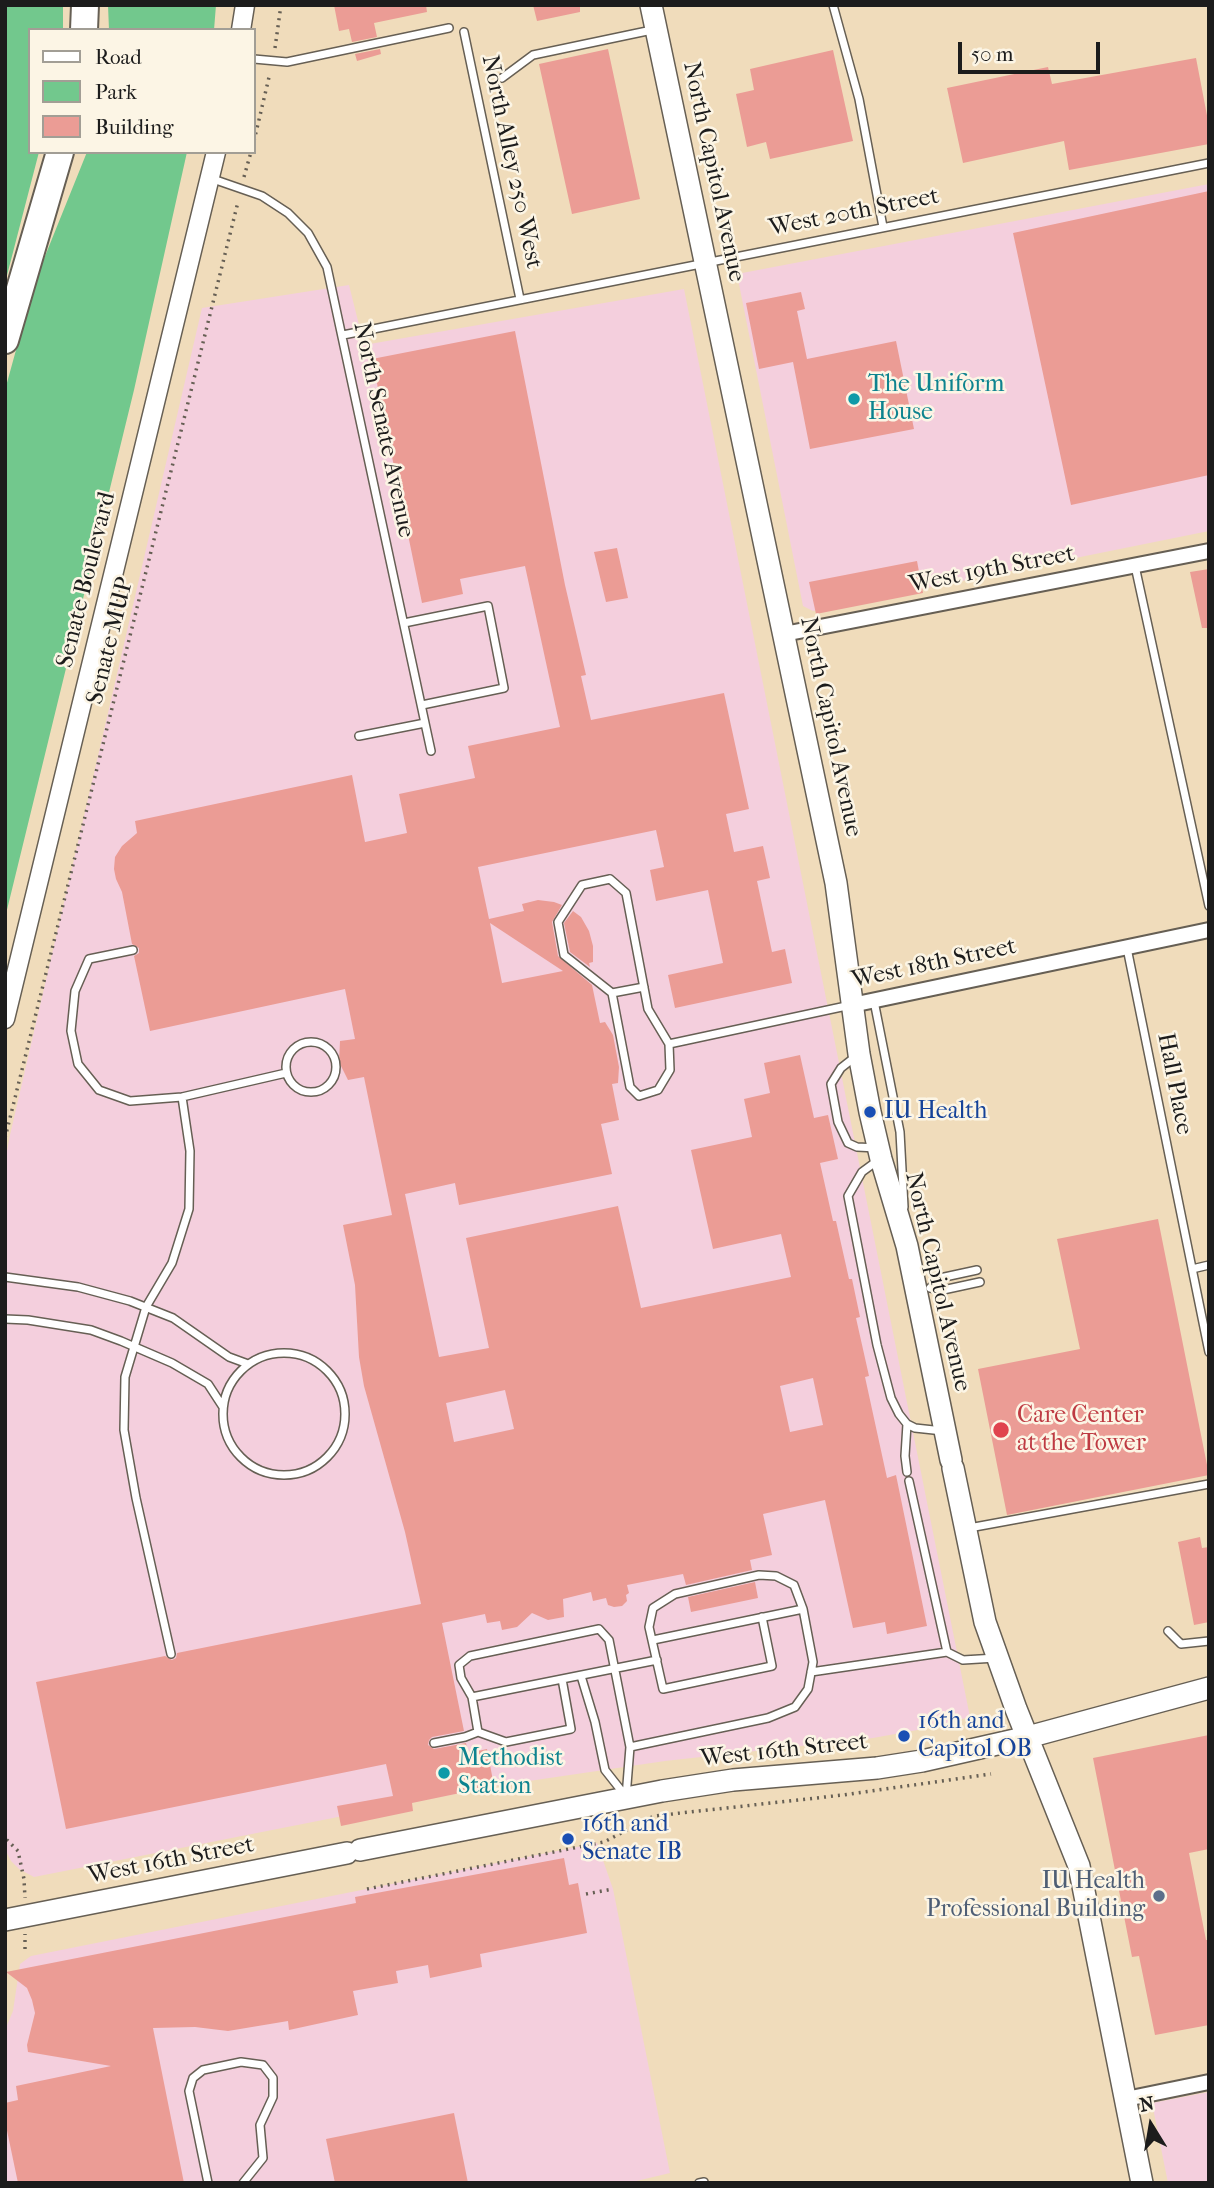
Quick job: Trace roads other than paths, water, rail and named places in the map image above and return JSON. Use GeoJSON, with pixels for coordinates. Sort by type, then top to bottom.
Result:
{"type":"FeatureCollection","features":[{"type":"Feature","properties":{"kind":"highway"},"geometry":{"type":"LineString","coordinates":[[83,28],[85,5]]}},
{"type":"Feature","properties":{"kind":"highway"},"geometry":{"type":"LineString","coordinates":[[5,340],[59,154]]}},
{"type":"Feature","properties":{"kind":"main road","name":"North Capitol Avenue"},"geometry":{"type":"LineString","coordinates":[[651,5],[836,883],[859,1054],[880,1154],[906,1246],[923,1290],[945,1432],[985,1622],[1079,1866],[1142,2183]]}},
{"type":"Feature","properties":{"kind":"main road","name":"West 16th Street"},"geometry":{"type":"LineString","coordinates":[[5,1920],[626,1797],[733,1780],[905,1764],[1028,1737],[1209,1688]]}},
{"type":"Feature","properties":{"kind":"street"},"geometry":{"type":"LineString","coordinates":[[241,28],[245,5]]}},
{"type":"Feature","properties":{"kind":"street","name":"Senate Boulevard"},"geometry":{"type":"LineString","coordinates":[[5,1018],[216,154]]}},
{"type":"Feature","properties":{"kind":"street","name":"West 19th Street"},"geometry":{"type":"LineString","coordinates":[[784,634],[1209,551]]}},
{"type":"Feature","properties":{"kind":"street","name":"West 18th Street"},"geometry":{"type":"LineString","coordinates":[[852,1005],[1209,930]]}},
{"type":"Feature","properties":{"kind":"street"},"geometry":{"type":"LineString","coordinates":[[1126,2099],[1209,2082]]}},
{"type":"Feature","properties":{"kind":"lane"},"geometry":{"type":"LineString","coordinates":[[833,5],[859,99],[883,227]]}},
{"type":"Feature","properties":{"kind":"lane"},"geometry":{"type":"LineString","coordinates":[[256,59],[287,62],[449,28]]}},
{"type":"Feature","properties":{"kind":"lane"},"geometry":{"type":"LineString","coordinates":[[502,78],[533,55],[656,29]]}},
{"type":"Feature","properties":{"kind":"lane","name":"North Alley 250 West"},"geometry":{"type":"LineString","coordinates":[[464,32],[520,299]]}},
{"type":"Feature","properties":{"kind":"lane","name":"West 20th Street"},"geometry":{"type":"LineString","coordinates":[[343,335],[1209,163]]}},
{"type":"Feature","properties":{"kind":"lane","name":"North Senate Avenue"},"geometry":{"type":"LineString","coordinates":[[210,178],[262,196],[279,206],[308,233],[327,267],[431,751]]}},
{"type":"Feature","properties":{"kind":"lane"},"geometry":{"type":"LineString","coordinates":[[1135,566],[1209,906]]}},
{"type":"Feature","properties":{"kind":"lane"},"geometry":{"type":"LineString","coordinates":[[404,623],[488,606],[505,688],[422,705]]}},
{"type":"Feature","properties":{"kind":"lane"},"geometry":{"type":"LineString","coordinates":[[359,736],[425,723]]}},
{"type":"Feature","properties":{"kind":"lane"},"geometry":{"type":"LineString","coordinates":[[610,879],[626,893],[644,987],[648,1009],[669,1044],[670,1069],[658,1090],[639,1096],[630,1087],[612,993],[564,955],[558,922],[582,885],[610,879]]}},
{"type":"Feature","properties":{"kind":"lane","name":"Hall Place"},"geometry":{"type":"LineString","coordinates":[[1126,947],[1209,1352]]}},
{"type":"Feature","properties":{"kind":"lane"},"geometry":{"type":"LineString","coordinates":[[133,950],[89,959],[75,991],[71,1031],[78,1064],[99,1090],[130,1101],[182,1097],[286,1073]]}},
{"type":"Feature","properties":{"kind":"lane"},"geometry":{"type":"LineString","coordinates":[[612,993],[644,987]]}},
{"type":"Feature","properties":{"kind":"lane"},"geometry":{"type":"LineString","coordinates":[[873,1000],[900,1132],[906,1246]]}},
{"type":"Feature","properties":{"kind":"lane","name":"West 18th Street"},"geometry":{"type":"LineString","coordinates":[[669,1044],[852,1005]]}},
{"type":"Feature","properties":{"kind":"lane"},"geometry":{"type":"LineString","coordinates":[[308,1042],[316,1042],[330,1051],[336,1066],[331,1083],[318,1092],[309,1093],[294,1087],[286,1073],[285,1064],[293,1049],[308,1042]]}},
{"type":"Feature","properties":{"kind":"lane"},"geometry":{"type":"LineString","coordinates":[[859,1054],[841,1068],[831,1084],[838,1122],[848,1143],[880,1154],[862,1172],[848,1196],[877,1345],[891,1398],[907,1424],[915,1428],[945,1432]]}},
{"type":"Feature","properties":{"kind":"lane"},"geometry":{"type":"LineString","coordinates":[[171,1654],[136,1498],[124,1430],[125,1377],[146,1307],[172,1263],[189,1209],[190,1151],[182,1097]]}},
{"type":"Feature","properties":{"kind":"lane"},"geometry":{"type":"LineString","coordinates":[[1192,1269],[1209,1265]]}},
{"type":"Feature","properties":{"kind":"lane"},"geometry":{"type":"LineString","coordinates":[[923,1290],[940,1278],[977,1270]]}},
{"type":"Feature","properties":{"kind":"lane"},"geometry":{"type":"LineString","coordinates":[[5,1277],[78,1287],[146,1307],[173,1318],[229,1357],[248,1364]]}},
{"type":"Feature","properties":{"kind":"lane"},"geometry":{"type":"LineString","coordinates":[[923,1290],[943,1290],[980,1282]]}},
{"type":"Feature","properties":{"kind":"lane"},"geometry":{"type":"LineString","coordinates":[[5,1319],[91,1330],[135,1347],[172,1363],[208,1384],[223,1407]]}},
{"type":"Feature","properties":{"kind":"lane"},"geometry":{"type":"LineString","coordinates":[[285,1352],[304,1356],[322,1365],[329,1372],[344,1397],[346,1416],[342,1436],[332,1453],[317,1466],[299,1474],[280,1475],[260,1471],[244,1460],[231,1445],[224,1426],[223,1407],[227,1391],[236,1376],[248,1364],[265,1355],[285,1352]]}},
{"type":"Feature","properties":{"kind":"lane"},"geometry":{"type":"LineString","coordinates":[[907,1424],[907,1472]]}},
{"type":"Feature","properties":{"kind":"lane"},"geometry":{"type":"LineString","coordinates":[[909,1481],[947,1652]]}},
{"type":"Feature","properties":{"kind":"lane"},"geometry":{"type":"LineString","coordinates":[[965,1528],[1183,1484],[1209,1484]]}},
{"type":"Feature","properties":{"kind":"lane"},"geometry":{"type":"LineString","coordinates":[[630,1747],[768,1718],[795,1707],[808,1689],[813,1662],[803,1609],[794,1585],[776,1576],[759,1575],[675,1594],[653,1608],[649,1627],[663,1689],[772,1666],[762,1617]]}},
{"type":"Feature","properties":{"kind":"lane"},"geometry":{"type":"LineString","coordinates":[[653,1640],[803,1609]]}},
{"type":"Feature","properties":{"kind":"lane"},"geometry":{"type":"LineString","coordinates":[[478,1732],[472,1697],[461,1678],[459,1665],[470,1656],[599,1629],[609,1640],[630,1747],[626,1797]]}},
{"type":"Feature","properties":{"kind":"lane"},"geometry":{"type":"LineString","coordinates":[[1168,1631],[1181,1644],[1209,1641]]}},
{"type":"Feature","properties":{"kind":"lane"},"geometry":{"type":"LineString","coordinates":[[811,1672],[947,1652],[963,1660],[997,1658]]}},
{"type":"Feature","properties":{"kind":"lane"},"geometry":{"type":"LineString","coordinates":[[472,1697],[657,1660]]}},
{"type":"Feature","properties":{"kind":"lane"},"geometry":{"type":"LineString","coordinates":[[580,1676],[595,1722],[604,1770],[626,1797]]}},
{"type":"Feature","properties":{"kind":"lane"},"geometry":{"type":"LineString","coordinates":[[434,1743],[478,1732],[506,1742],[571,1729],[562,1679]]}},
{"type":"Feature","properties":{"kind":"lane"},"geometry":{"type":"LineString","coordinates":[[208,2183],[189,2091],[193,2078],[203,2070],[241,2062],[263,2065],[273,2078],[273,2097],[260,2125],[263,2158],[243,2183]]}},
{"type":"Feature","properties":{"kind":"place","name":"The Uniform House"},"geometry":{"type":"Point","coordinates":[854,399]}},
{"type":"Feature","properties":{"kind":"place","name":"IU Health"},"geometry":{"type":"Point","coordinates":[870,1112]}},
{"type":"Feature","properties":{"kind":"place","name":"Care Center at the Tower"},"geometry":{"type":"Point","coordinates":[1001,1430]}},
{"type":"Feature","properties":{"kind":"place","name":"16th and Capitol OB"},"geometry":{"type":"Point","coordinates":[904,1736]}},
{"type":"Feature","properties":{"kind":"place","name":"Methodist Station"},"geometry":{"type":"Point","coordinates":[444,1773]}},
{"type":"Feature","properties":{"kind":"place","name":"16th and Senate IB"},"geometry":{"type":"Point","coordinates":[568,1839]}},
{"type":"Feature","properties":{"kind":"place","name":"IU Health Professional Building"},"geometry":{"type":"Point","coordinates":[1159,1896]}}]}
